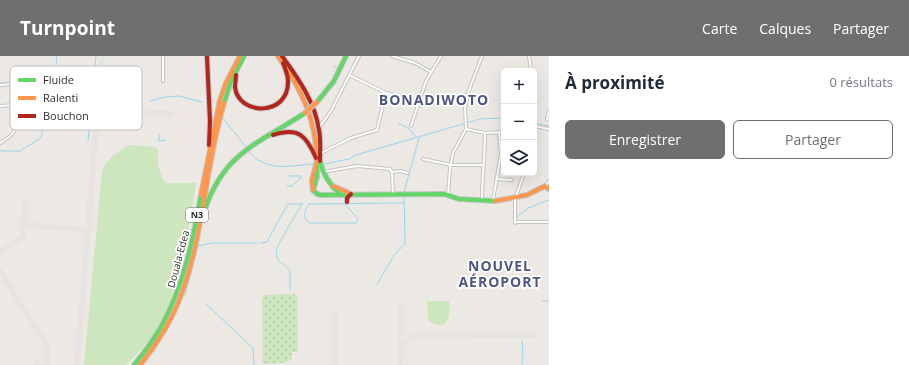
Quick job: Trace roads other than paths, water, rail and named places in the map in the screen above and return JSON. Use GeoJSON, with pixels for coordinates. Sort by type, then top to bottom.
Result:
{"type":"FeatureCollection","features":[{"type":"Feature","properties":{"kind":"main road"},"geometry":{"type":"LineString","coordinates":[[207,56],[210,122],[208,156]]}},
{"type":"Feature","properties":{"kind":"main road"},"geometry":{"type":"LineString","coordinates":[[243,56],[237,70],[235,86],[239,97],[244,103],[255,109],[269,109],[276,106],[285,96],[288,80],[283,63]]}},
{"type":"Feature","properties":{"kind":"main road","name":"Douala-Edea"},"geometry":{"type":"LineString","coordinates":[[134,365],[155,340],[175,300],[189,254],[222,93],[243,56]]}},
{"type":"Feature","properties":{"kind":"main road","name":"Douala-Edea"},"geometry":{"type":"LineString","coordinates":[[140,365],[162,336],[178,303],[188,274],[196,242],[224,101],[243,56]]}},
{"type":"Feature","properties":{"kind":"main road"},"geometry":{"type":"LineString","coordinates":[[278,56],[302,94],[311,114],[318,154]]}},
{"type":"Feature","properties":{"kind":"main road"},"geometry":{"type":"LineString","coordinates":[[282,56],[295,73]]}},
{"type":"Feature","properties":{"kind":"main road"},"geometry":{"type":"LineString","coordinates":[[286,56],[306,91],[311,103],[318,130],[317,177],[313,190],[318,195],[448,195],[461,199],[493,200],[515,199],[533,194],[547,187]]}},
{"type":"Feature","properties":{"kind":"main road"},"geometry":{"type":"LineString","coordinates":[[196,242],[204,211],[219,180],[237,157],[305,113],[317,102],[330,88],[341,69],[346,56]]}},
{"type":"Feature","properties":{"kind":"main road"},"geometry":{"type":"LineString","coordinates":[[265,138],[282,132],[295,132],[301,134],[309,142],[330,184],[340,195]]}},
{"type":"Feature","properties":{"kind":"main road"},"geometry":{"type":"LineString","coordinates":[[330,184],[339,190],[352,194]]}},
{"type":"Feature","properties":{"kind":"main road"},"geometry":{"type":"LineString","coordinates":[[347,202],[347,198],[352,194]]}},
{"type":"Feature","properties":{"kind":"street"},"geometry":{"type":"LineString","coordinates":[[163,81],[164,56]]}},
{"type":"Feature","properties":{"kind":"street"},"geometry":{"type":"LineString","coordinates":[[318,130],[331,111],[359,56]]}},
{"type":"Feature","properties":{"kind":"street"},"geometry":{"type":"LineString","coordinates":[[392,56],[415,63],[431,72]]}},
{"type":"Feature","properties":{"kind":"street"},"geometry":{"type":"LineString","coordinates":[[411,126],[418,102],[431,72],[441,56]]}},
{"type":"Feature","properties":{"kind":"street"},"geometry":{"type":"LineString","coordinates":[[448,195],[451,164],[455,148],[466,130],[465,108],[468,93],[482,56]]}},
{"type":"Feature","properties":{"kind":"street"},"geometry":{"type":"LineString","coordinates":[[529,56],[531,68]]}},
{"type":"Feature","properties":{"kind":"street"},"geometry":{"type":"LineString","coordinates":[[349,75],[386,93],[418,102]]}},
{"type":"Feature","properties":{"kind":"street"},"geometry":{"type":"LineString","coordinates":[[0,85],[10,84]]}},
{"type":"Feature","properties":{"kind":"street"},"geometry":{"type":"LineString","coordinates":[[318,154],[350,138],[377,130],[386,93]]}},
{"type":"Feature","properties":{"kind":"street"},"geometry":{"type":"LineString","coordinates":[[0,106],[10,105]]}},
{"type":"Feature","properties":{"kind":"street"},"geometry":{"type":"LineString","coordinates":[[549,111],[547,119],[549,120]]}},
{"type":"Feature","properties":{"kind":"street"},"geometry":{"type":"LineString","coordinates":[[537,127],[549,129]]}},
{"type":"Feature","properties":{"kind":"street"},"geometry":{"type":"LineString","coordinates":[[0,143],[8,138],[14,130]]}},
{"type":"Feature","properties":{"kind":"street"},"geometry":{"type":"LineString","coordinates":[[466,130],[485,133],[499,133],[501,154],[493,200]]}},
{"type":"Feature","properties":{"kind":"street"},"geometry":{"type":"LineString","coordinates":[[482,200],[485,133]]}},
{"type":"Feature","properties":{"kind":"street"},"geometry":{"type":"LineString","coordinates":[[423,159],[451,164],[483,165]]}},
{"type":"Feature","properties":{"kind":"street"},"geometry":{"type":"LineString","coordinates":[[323,172],[357,166],[390,169],[392,172],[397,171],[408,173]]}},
{"type":"Feature","properties":{"kind":"street"},"geometry":{"type":"LineString","coordinates":[[392,172],[393,194]]}},
{"type":"Feature","properties":{"kind":"street"},"geometry":{"type":"LineString","coordinates":[[523,176],[515,199],[515,223],[549,222]]}},
{"type":"Feature","properties":{"kind":"street"},"geometry":{"type":"LineString","coordinates":[[496,179],[512,180]]}},
{"type":"Feature","properties":{"kind":"street"},"geometry":{"type":"LineString","coordinates":[[547,187],[549,181]]}},
{"type":"Feature","properties":{"kind":"waterway"},"geometry":{"type":"LineString","coordinates":[[56,66],[57,56]]}},
{"type":"Feature","properties":{"kind":"waterway"},"geometry":{"type":"LineString","coordinates":[[95,66],[96,56]]}},
{"type":"Feature","properties":{"kind":"waterway"},"geometry":{"type":"LineString","coordinates":[[334,67],[339,69]]}},
{"type":"Feature","properties":{"kind":"waterway"},"geometry":{"type":"LineString","coordinates":[[0,83],[10,82]]}},
{"type":"Feature","properties":{"kind":"waterway"},"geometry":{"type":"LineString","coordinates":[[150,101],[165,97],[179,96],[202,102]]}},
{"type":"Feature","properties":{"kind":"waterway"},"geometry":{"type":"LineString","coordinates":[[222,117],[246,147]]}},
{"type":"Feature","properties":{"kind":"waterway"},"geometry":{"type":"LineString","coordinates":[[325,164],[349,159],[356,155],[480,119],[501,118]]}},
{"type":"Feature","properties":{"kind":"waterway"},"geometry":{"type":"LineString","coordinates":[[398,123],[409,129],[416,137]]}},
{"type":"Feature","properties":{"kind":"waterway"},"geometry":{"type":"LineString","coordinates":[[537,124],[549,126]]}},
{"type":"Feature","properties":{"kind":"waterway"},"geometry":{"type":"LineString","coordinates":[[0,151],[20,151],[41,138],[43,130]]}},
{"type":"Feature","properties":{"kind":"waterway"},"geometry":{"type":"LineString","coordinates":[[88,141],[89,130]]}},
{"type":"Feature","properties":{"kind":"waterway"},"geometry":{"type":"LineString","coordinates":[[159,134],[159,141],[166,140]]}},
{"type":"Feature","properties":{"kind":"waterway"},"geometry":{"type":"LineString","coordinates":[[377,284],[395,254],[405,244],[404,192],[419,138]]}},
{"type":"Feature","properties":{"kind":"waterway"},"geometry":{"type":"LineString","coordinates":[[249,152],[263,163],[270,165],[287,166],[313,164]]}},
{"type":"Feature","properties":{"kind":"waterway"},"geometry":{"type":"LineString","coordinates":[[287,186],[292,186],[301,178],[301,176],[288,176]]}},
{"type":"Feature","properties":{"kind":"waterway"},"geometry":{"type":"LineString","coordinates":[[516,218],[528,208],[549,200]]}},
{"type":"Feature","properties":{"kind":"waterway"},"geometry":{"type":"LineString","coordinates":[[345,204],[358,219],[356,223],[310,223],[305,219],[305,212],[309,204],[403,202]]}},
{"type":"Feature","properties":{"kind":"waterway"},"geometry":{"type":"LineString","coordinates":[[290,290],[290,271],[276,255],[278,245],[302,204]]}},
{"type":"Feature","properties":{"kind":"waterway"},"geometry":{"type":"LineString","coordinates":[[261,243],[267,242],[287,205],[303,204]]}},
{"type":"Feature","properties":{"kind":"waterway"},"geometry":{"type":"LineString","coordinates":[[185,295],[198,246],[212,243],[257,243]]}},
{"type":"Feature","properties":{"kind":"waterway"},"geometry":{"type":"LineString","coordinates":[[542,301],[549,301]]}},
{"type":"Feature","properties":{"kind":"waterway"},"geometry":{"type":"LineString","coordinates":[[206,304],[253,348],[254,365]]}},
{"type":"Feature","properties":{"kind":"waterway"},"geometry":{"type":"LineString","coordinates":[[522,341],[522,365]]}},
{"type":"Feature","properties":{"kind":"district","name":"BONADIWOTO"},"geometry":{"type":"Point","coordinates":[434,100]}},
{"type":"Feature","properties":{"kind":"district","name":"NOUVEL AÉROPORT"},"geometry":{"type":"Point","coordinates":[500,274]}}]}
